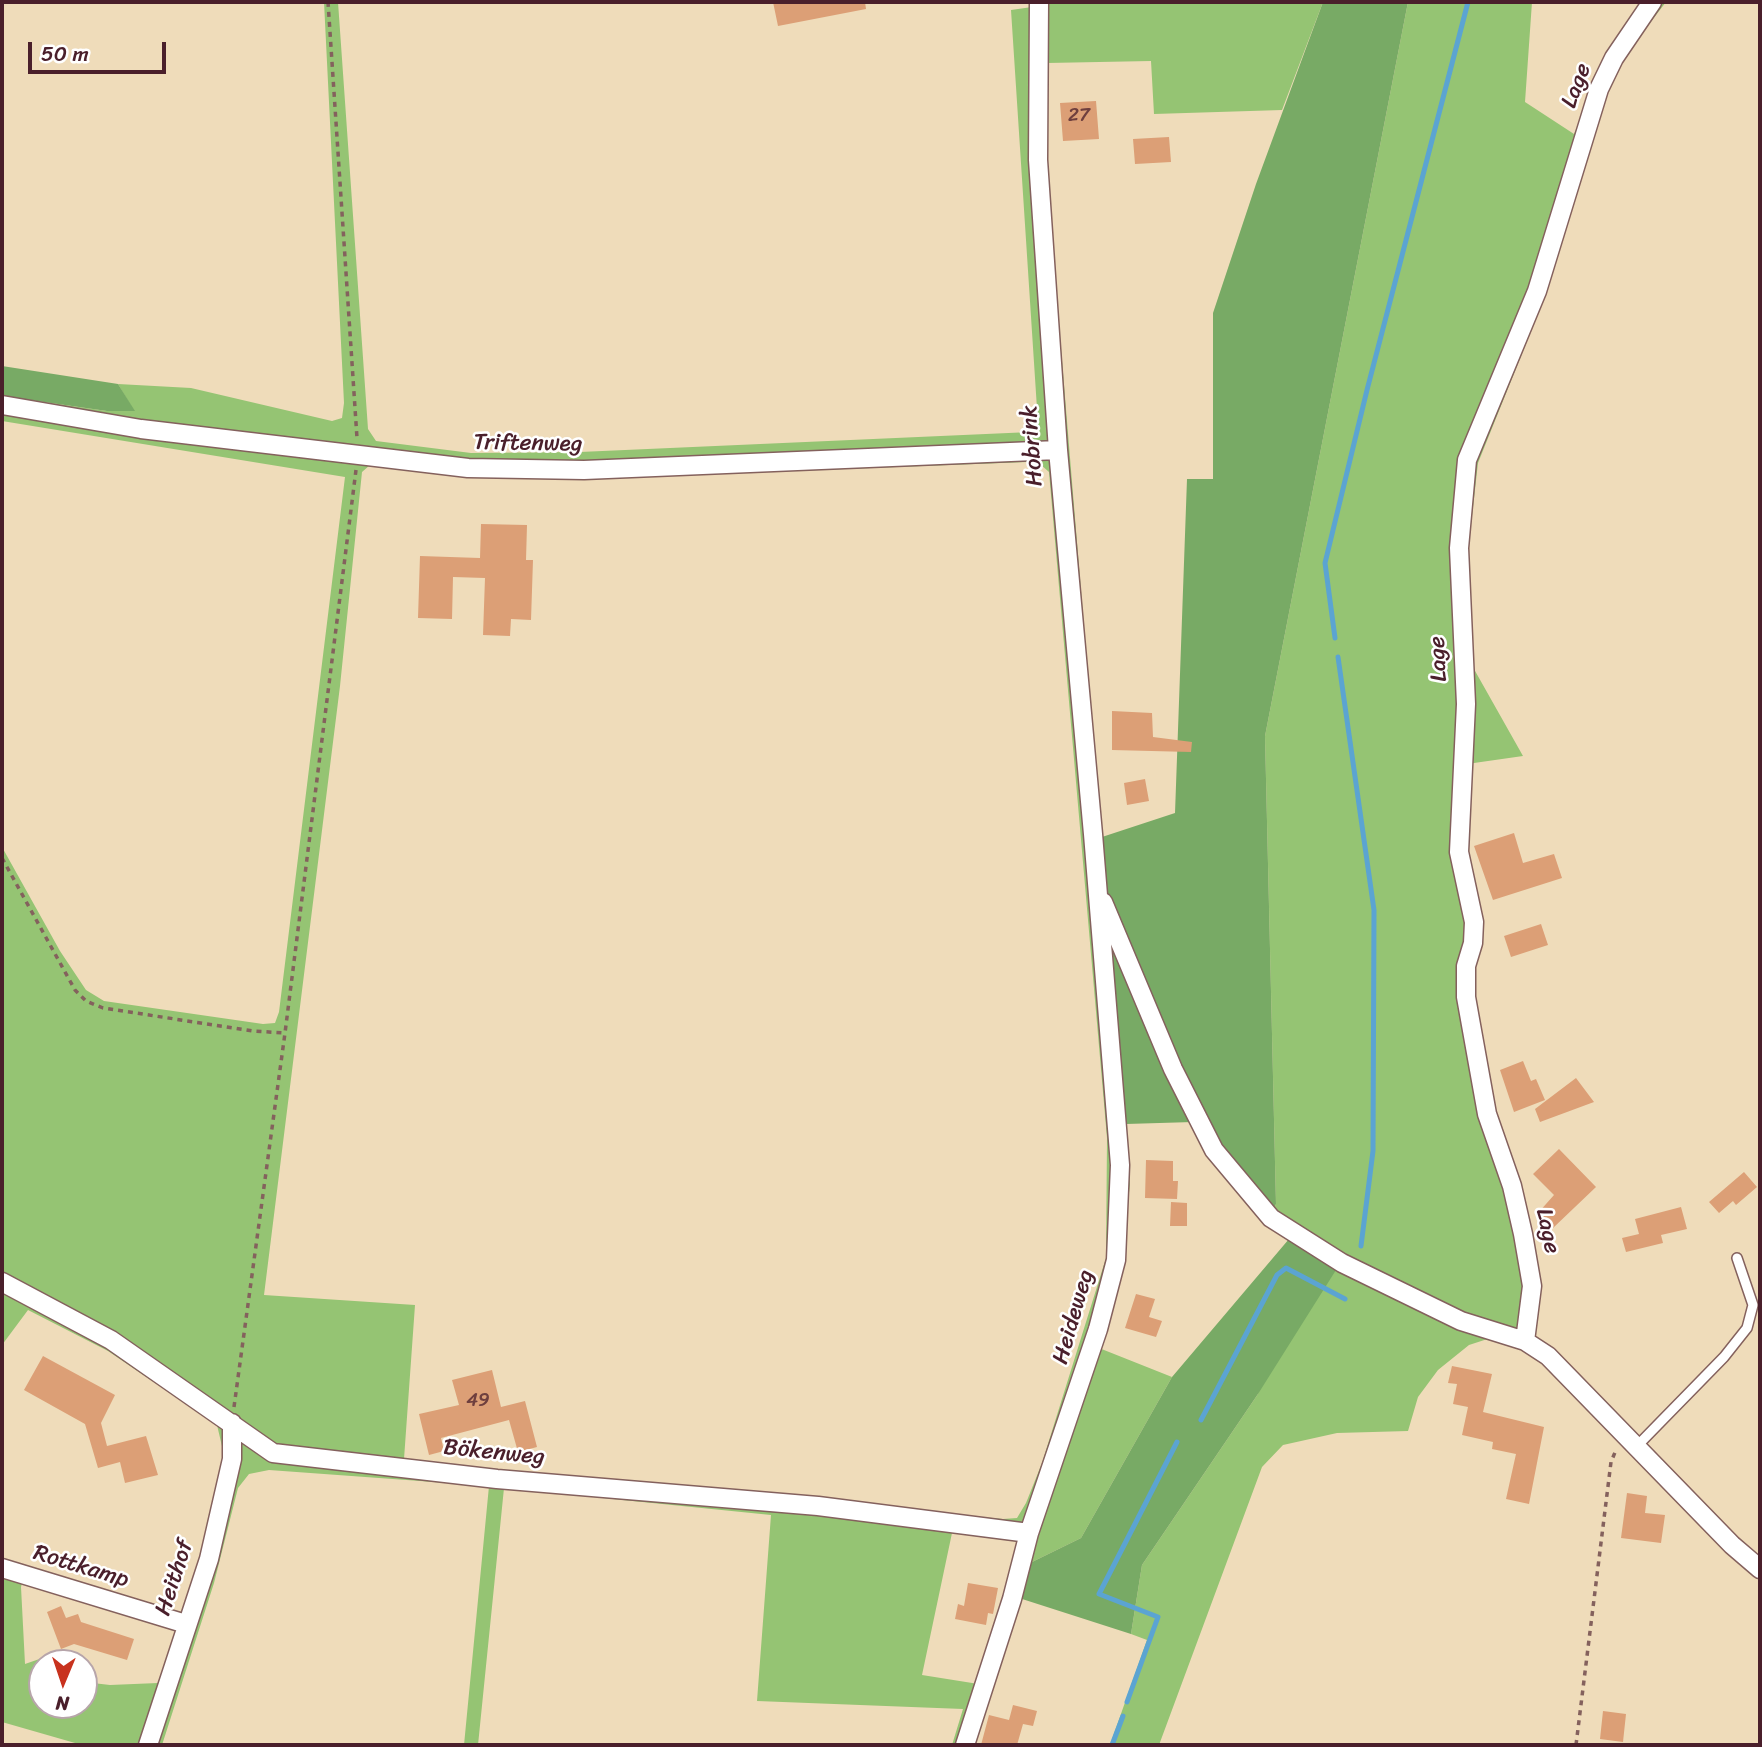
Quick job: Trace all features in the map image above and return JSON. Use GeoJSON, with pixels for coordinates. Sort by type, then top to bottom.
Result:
{"type":"FeatureCollection","features":[{"type":"Feature","properties":{"kind":"street","name":"Hobrink"},"geometry":{"type":"LineString","coordinates":[[1039,2],[1038,160],[1058,450],[1097,885]]}},
{"type":"Feature","properties":{"kind":"street","name":"Lage"},"geometry":{"type":"LineString","coordinates":[[1525,1341],[1532,1286],[1526,1247],[1512,1186],[1487,1114],[1466,997],[1466,966],[1473,943],[1474,922],[1459,852],[1466,704],[1459,548],[1467,460],[1537,291],[1599,89],[1614,58],[1652,2]]}},
{"type":"Feature","properties":{"kind":"street","name":"Triftenweg"},"geometry":{"type":"LineString","coordinates":[[2,405],[141,429],[468,468],[584,470],[1058,450]]}},
{"type":"Feature","properties":{"kind":"street"},"geometry":{"type":"LineString","coordinates":[[1097,885],[1172,1069],[1208,1139],[1214,1150],[1271,1218],[1342,1264],[1461,1321],[1525,1341],[1548,1356],[1732,1545],[1760,1569]]}},
{"type":"Feature","properties":{"kind":"street","name":"Heideweg"},"geometry":{"type":"LineString","coordinates":[[965,1745],[1012,1600],[1029,1533],[1098,1329],[1116,1260],[1120,1165],[1097,885]]}},
{"type":"Feature","properties":{"kind":"street","name":"Bökenweg"},"geometry":{"type":"LineString","coordinates":[[2,1282],[111,1340],[273,1453],[497,1479],[818,1506],[1029,1533]]}},
{"type":"Feature","properties":{"kind":"street","name":"Heithof"},"geometry":{"type":"LineString","coordinates":[[148,1745],[209,1559],[232,1459],[232,1423]]}},
{"type":"Feature","properties":{"kind":"street","name":"Rottkamp"},"geometry":{"type":"LineString","coordinates":[[2,1568],[186,1624]]}},
{"type":"Feature","properties":{"kind":"lane"},"geometry":{"type":"LineString","coordinates":[[1637,1446],[1724,1357],[1747,1328],[1753,1305],[1737,1258]]}},
{"type":"Feature","properties":{"kind":"path"},"geometry":{"type":"LineString","coordinates":[[232,1423],[285,1033],[358,454],[328,2]]}},
{"type":"Feature","properties":{"kind":"path"},"geometry":{"type":"LineString","coordinates":[[2,858],[75,990],[86,1001],[103,1008],[253,1031],[285,1033]]}},
{"type":"Feature","properties":{"kind":"path"},"geometry":{"type":"LineString","coordinates":[[1576,1745],[1611,1462],[1623,1432]]}},
{"type":"Feature","properties":{"kind":"green space"},"geometry":{"type":"Polygon","coordinates":[[[324,2],[338,2],[368,429],[376,441],[471,453],[580,452],[1031,432],[1038,424],[1011,10],[1032,7],[1032,2],[1323,2],[1282,110],[1154,114],[1151,61],[1047,63],[1048,191],[1130,1184],[1121,1264],[1099,1348],[1172,1377],[1081,1538],[1030,1563],[1019,1598],[1004,1593],[1020,1542],[952,1533],[922,1675],[991,1686],[972,1745],[952,1745],[963,1709],[757,1701],[771,1515],[504,1488],[478,1745],[464,1745],[489,1486],[269,1470],[249,1474],[238,1488],[214,1583],[162,1745],[82,1745],[2,1722],[2,1563],[22,1583],[25,1664],[28,1663],[28,1719],[98,1719],[98,1684],[158,1683],[201,1564],[225,1459],[217,1425],[108,1351],[28,1310],[2,1345],[2,847],[60,951],[86,990],[104,1001],[263,1024],[275,1023],[279,1012],[345,477],[2,421],[2,396],[107,411],[134,411],[118,384],[191,388],[332,421],[342,418],[344,403],[324,2]],[[1027,462],[584,479],[476,475],[370,465],[362,472],[340,686],[264,1295],[415,1305],[404,1459],[545,1477],[1003,1519],[1017,1518],[1042,1463],[1106,1258],[1107,1138],[1049,472],[1040,464],[1027,462]]]}},
{"type":"Feature","properties":{"kind":"green space"},"geometry":{"type":"Polygon","coordinates":[[[1323,2],[1408,2],[1265,736],[1276,1204],[1267,1222],[1193,1122],[1126,1124],[1102,837],[1175,813],[1187,479],[1213,479],[1213,313],[1256,184],[1323,2]]]}},
{"type":"Feature","properties":{"kind":"green space"},"geometry":{"type":"Polygon","coordinates":[[[1408,2],[1532,2],[1525,102],[1574,134],[1609,54],[1642,2],[1666,2],[1623,58],[1606,95],[1546,294],[1478,463],[1468,551],[1470,662],[1523,756],[1467,764],[1464,851],[1470,967],[1490,1105],[1520,1182],[1541,1284],[1532,1338],[1512,1331],[1469,1345],[1438,1370],[1418,1397],[1408,1431],[1337,1433],[1283,1445],[1262,1467],[1159,1745],[1110,1745],[1147,1640],[1131,1634],[1142,1565],[1258,1394],[1289,1239],[1267,1222],[1276,1204],[1265,736],[1408,2]]]}},
{"type":"Feature","properties":{"kind":"green space"},"geometry":{"type":"Polygon","coordinates":[[[2,366],[118,384],[135,411],[107,411],[2,396],[2,366]]]}},
{"type":"Feature","properties":{"kind":"green space"},"geometry":{"type":"Polygon","coordinates":[[[1289,1239],[1336,1270],[1258,1394],[1142,1565],[1131,1634],[1019,1598],[1030,1563],[1081,1538],[1172,1377],[1289,1239]]]}},
{"type":"Feature","properties":{"kind":"building"},"geometry":{"type":"Polygon","coordinates":[[[773,2],[865,2],[866,9],[778,26],[773,2]]]}},
{"type":"Feature","properties":{"kind":"building"},"geometry":{"type":"Polygon","coordinates":[[[1096,101],[1099,139],[1063,141],[1060,103],[1096,101]]]}},
{"type":"Feature","properties":{"kind":"building"},"geometry":{"type":"Polygon","coordinates":[[[1169,137],[1171,162],[1135,164],[1133,139],[1169,137]]]}},
{"type":"Feature","properties":{"kind":"building"},"geometry":{"type":"Polygon","coordinates":[[[481,524],[527,525],[526,560],[533,560],[531,620],[511,619],[510,636],[483,635],[485,578],[453,577],[452,619],[418,618],[420,556],[480,558],[481,524]]]}},
{"type":"Feature","properties":{"kind":"building"},"geometry":{"type":"Polygon","coordinates":[[[1112,711],[1152,713],[1153,737],[1192,742],[1191,752],[1112,750],[1112,711]]]}},
{"type":"Feature","properties":{"kind":"building"},"geometry":{"type":"Polygon","coordinates":[[[1145,779],[1149,801],[1127,805],[1124,783],[1145,779]]]}},
{"type":"Feature","properties":{"kind":"building"},"geometry":{"type":"Polygon","coordinates":[[[1514,833],[1523,863],[1554,854],[1562,878],[1493,900],[1474,846],[1514,833]]]}},
{"type":"Feature","properties":{"kind":"building"},"geometry":{"type":"Polygon","coordinates":[[[1541,924],[1548,945],[1511,957],[1504,936],[1541,924]]]}},
{"type":"Feature","properties":{"kind":"building"},"geometry":{"type":"Polygon","coordinates":[[[1523,1061],[1531,1081],[1536,1079],[1545,1100],[1514,1112],[1500,1070],[1523,1061]]]}},
{"type":"Feature","properties":{"kind":"building"},"geometry":{"type":"Polygon","coordinates":[[[1576,1078],[1594,1102],[1540,1122],[1535,1109],[1576,1078]]]}},
{"type":"Feature","properties":{"kind":"building"},"geometry":{"type":"Polygon","coordinates":[[[1559,1149],[1596,1187],[1553,1228],[1538,1213],[1554,1195],[1533,1174],[1559,1149]]]}},
{"type":"Feature","properties":{"kind":"building"},"geometry":{"type":"Polygon","coordinates":[[[1146,1160],[1173,1161],[1173,1181],[1178,1181],[1177,1199],[1145,1198],[1146,1160]]]}},
{"type":"Feature","properties":{"kind":"building"},"geometry":{"type":"Polygon","coordinates":[[[1744,1172],[1757,1187],[1736,1205],[1733,1201],[1719,1213],[1709,1202],[1744,1172]]]}},
{"type":"Feature","properties":{"kind":"building"},"geometry":{"type":"Polygon","coordinates":[[[1171,1202],[1187,1203],[1187,1226],[1170,1226],[1171,1202]]]}},
{"type":"Feature","properties":{"kind":"building"},"geometry":{"type":"Polygon","coordinates":[[[1681,1207],[1687,1229],[1661,1235],[1663,1243],[1626,1252],[1622,1238],[1639,1234],[1635,1219],[1681,1207]]]}},
{"type":"Feature","properties":{"kind":"building"},"geometry":{"type":"Polygon","coordinates":[[[1136,1294],[1155,1299],[1149,1317],[1162,1321],[1156,1337],[1125,1328],[1136,1294]]]}},
{"type":"Feature","properties":{"kind":"building"},"geometry":{"type":"Polygon","coordinates":[[[43,1356],[115,1395],[101,1423],[107,1446],[146,1436],[158,1475],[125,1483],[120,1462],[98,1468],[85,1424],[24,1390],[43,1356]]]}},
{"type":"Feature","properties":{"kind":"building"},"geometry":{"type":"Polygon","coordinates":[[[1452,1366],[1492,1374],[1483,1412],[1544,1427],[1529,1504],[1506,1499],[1516,1454],[1492,1449],[1493,1442],[1462,1435],[1468,1407],[1453,1404],[1457,1384],[1448,1383],[1452,1366]]]}},
{"type":"Feature","properties":{"kind":"building"},"geometry":{"type":"Polygon","coordinates":[[[492,1370],[501,1407],[525,1401],[537,1447],[518,1452],[509,1420],[441,1438],[444,1451],[429,1455],[419,1414],[459,1405],[452,1380],[492,1370]]]}},
{"type":"Feature","properties":{"kind":"building"},"geometry":{"type":"Polygon","coordinates":[[[1627,1493],[1647,1496],[1645,1513],[1665,1515],[1661,1543],[1621,1538],[1627,1493]]]}},
{"type":"Feature","properties":{"kind":"building"},"geometry":{"type":"Polygon","coordinates":[[[968,1583],[998,1588],[993,1614],[988,1613],[986,1625],[955,1619],[958,1604],[964,1606],[968,1583]]]}},
{"type":"Feature","properties":{"kind":"building"},"geometry":{"type":"Polygon","coordinates":[[[61,1606],[66,1618],[78,1614],[81,1622],[134,1639],[127,1660],[98,1649],[74,1644],[61,1649],[47,1612],[61,1606]]]}},
{"type":"Feature","properties":{"kind":"building"},"geometry":{"type":"Polygon","coordinates":[[[1013,1705],[1037,1711],[1033,1726],[1023,1724],[1017,1745],[981,1745],[989,1715],[1009,1720],[1013,1705]]]}},
{"type":"Feature","properties":{"kind":"building"},"geometry":{"type":"Polygon","coordinates":[[[1603,1711],[1626,1714],[1623,1742],[1600,1739],[1603,1711]]]}},
{"type":"Feature","properties":{"kind":"waterway"},"geometry":{"type":"LineString","coordinates":[[1335,638],[1325,563],[1468,2]]}},
{"type":"Feature","properties":{"kind":"waterway"},"geometry":{"type":"LineString","coordinates":[[1338,657],[1374,910],[1373,1151],[1361,1246]]}},
{"type":"Feature","properties":{"kind":"waterway"},"geometry":{"type":"LineString","coordinates":[[1201,1420],[1277,1275],[1286,1268],[1345,1299]]}},
{"type":"Feature","properties":{"kind":"waterway"},"geometry":{"type":"LineString","coordinates":[[1127,1702],[1158,1617],[1099,1594],[1177,1442]]}},
{"type":"Feature","properties":{"kind":"waterway"},"geometry":{"type":"LineString","coordinates":[[1112,1745],[1123,1716]]}}]}
